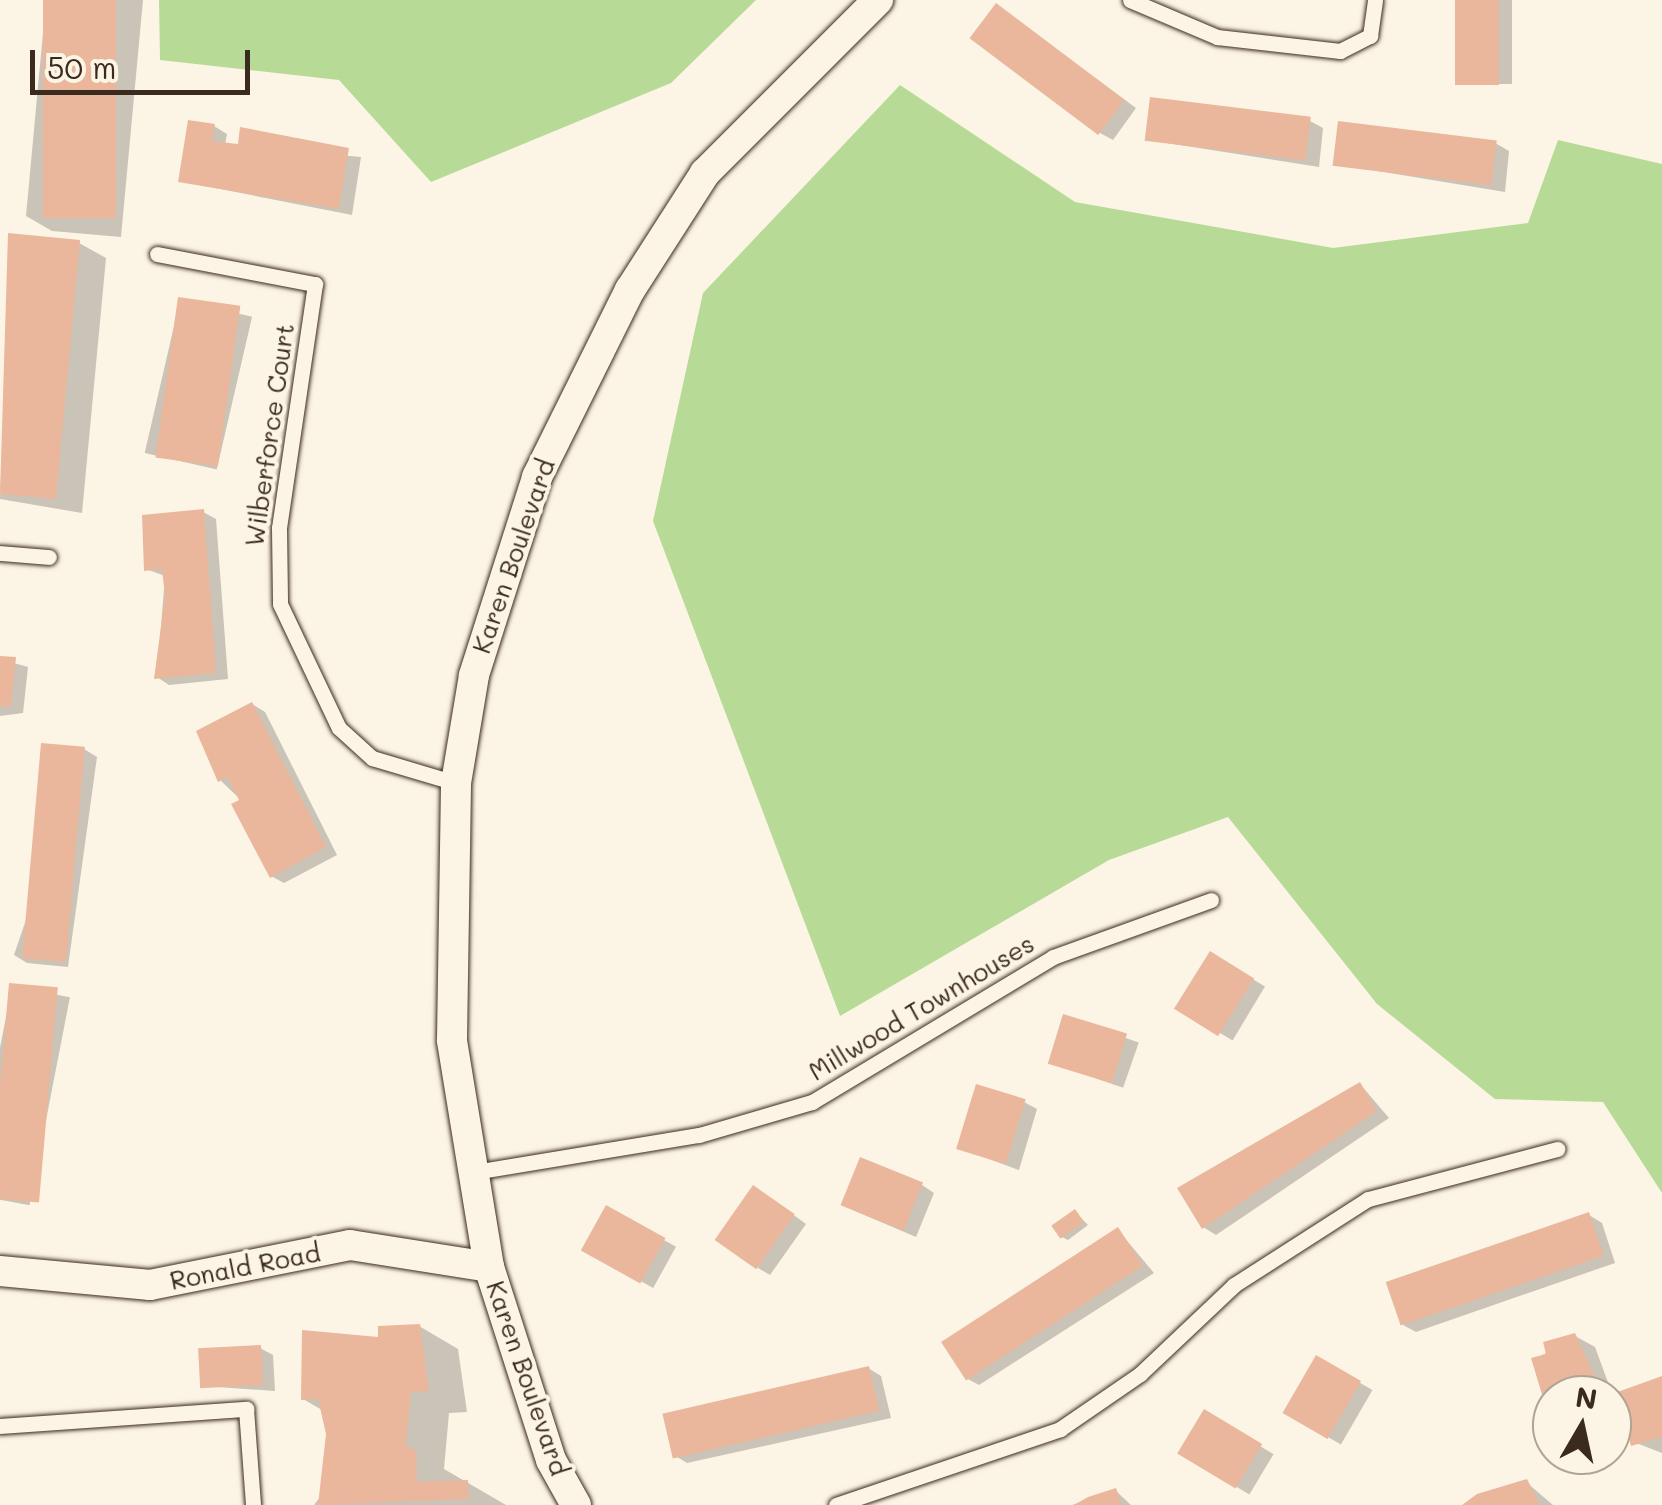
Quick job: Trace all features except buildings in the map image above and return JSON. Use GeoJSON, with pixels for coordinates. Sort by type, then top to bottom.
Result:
{"type":"FeatureCollection","features":[{"type":"Feature","properties":{"kind":"street","name":"Karen Boulevard"},"geometry":{"type":"LineString","coordinates":[[576,1505],[551,1460],[489,1268],[452,1040],[456,783],[488,617],[537,477],[602,338],[705,173],[878,0]]}},
{"type":"Feature","properties":{"kind":"street","name":"Ronald Road"},"geometry":{"type":"LineString","coordinates":[[0,1271],[150,1285],[350,1246],[489,1268]]}},
{"type":"Feature","properties":{"kind":"lane"},"geometry":{"type":"LineString","coordinates":[[1130,0],[1216,37],[1340,51],[1370,36],[1375,0]]}},
{"type":"Feature","properties":{"kind":"lane","name":"Wilberforce Court"},"geometry":{"type":"LineString","coordinates":[[156,254],[315,284],[279,528],[280,604],[339,728],[372,758],[456,783]]}},
{"type":"Feature","properties":{"kind":"lane"},"geometry":{"type":"LineString","coordinates":[[0,553],[48,557]]}},
{"type":"Feature","properties":{"kind":"lane","name":"Millwood Townhouses"},"geometry":{"type":"LineString","coordinates":[[475,1172],[698,1135],[812,1102],[1053,957],[1211,900]]}},
{"type":"Feature","properties":{"kind":"lane"},"geometry":{"type":"LineString","coordinates":[[836,1505],[1060,1429],[1140,1374],[1234,1286],[1368,1199],[1557,1149]]}},
{"type":"Feature","properties":{"kind":"lane"},"geometry":{"type":"LineString","coordinates":[[0,1426],[246,1409],[253,1505]]}},
{"type":"Feature","properties":{"kind":"green space"},"geometry":{"type":"Polygon","coordinates":[[[159,0],[756,0],[671,83],[431,182],[339,80],[160,60],[159,0]]]}},
{"type":"Feature","properties":{"kind":"green space"},"geometry":{"type":"Polygon","coordinates":[[[900,85],[1075,202],[1333,248],[1528,223],[1558,140],[1662,164],[1662,1193],[1603,1102],[1495,1099],[1377,1004],[1228,817],[1109,860],[840,1016],[653,521],[703,293],[900,85]]]}}]}
